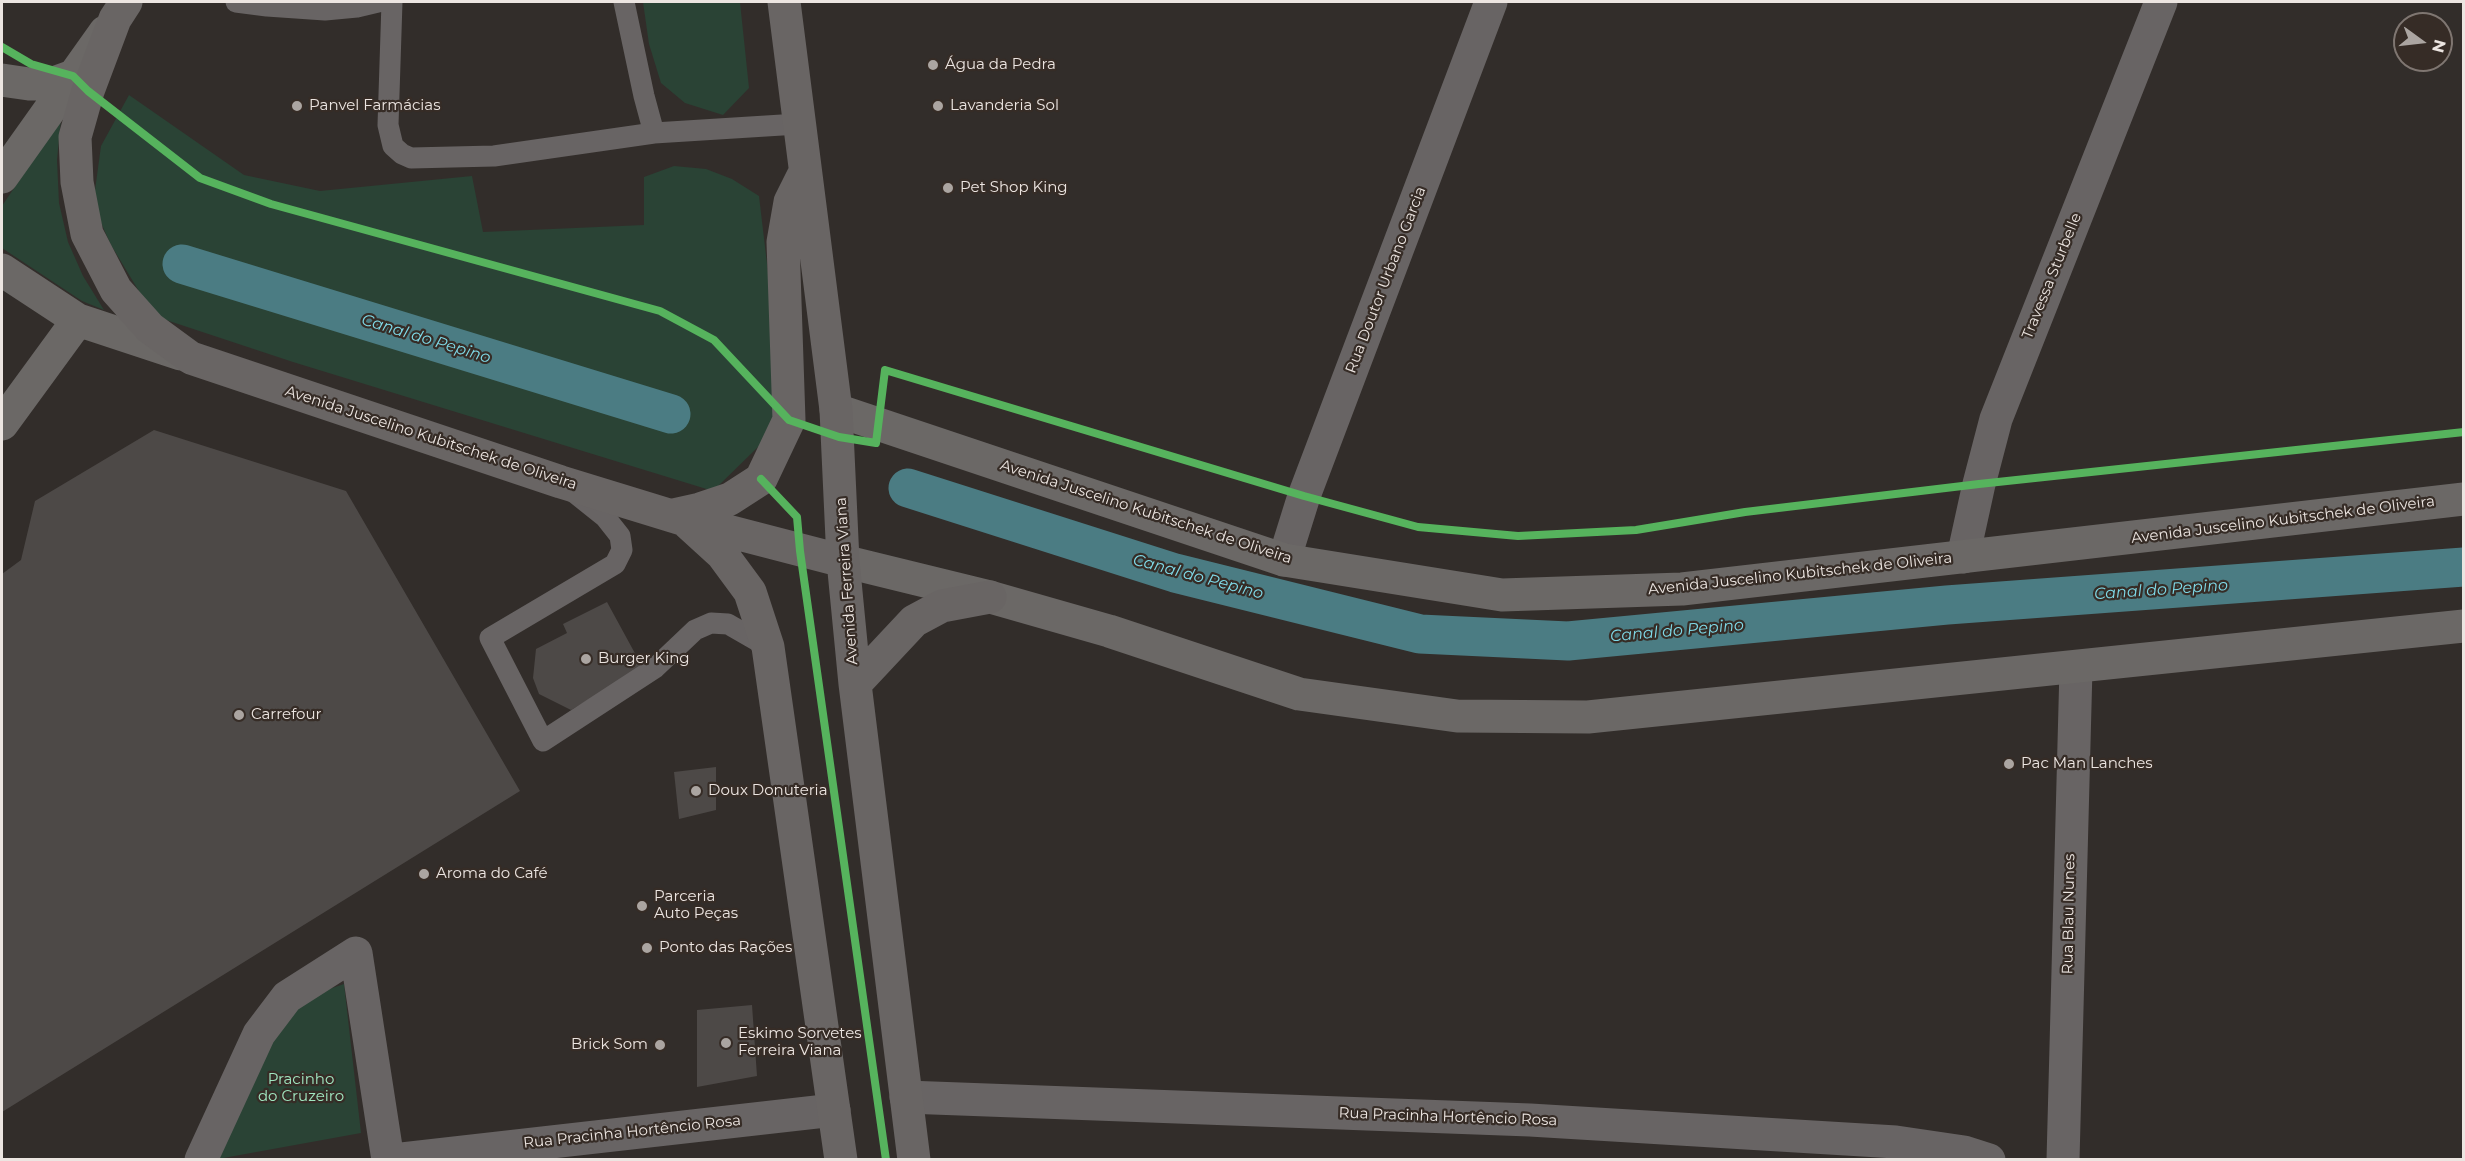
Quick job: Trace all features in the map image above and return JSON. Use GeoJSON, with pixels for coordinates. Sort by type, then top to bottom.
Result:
{"type":"FeatureCollection","features":[{"type":"Feature","properties":{"kind":"main road","name":"Avenida Ferreira Viana"},"geometry":{"type":"LineString","coordinates":[[784,2],[836,410],[843,561],[855,684],[914,1160]]}},
{"type":"Feature","properties":{"kind":"main road","name":"Avenida Juscelino Kubitschek de Oliveira"},"geometry":{"type":"LineString","coordinates":[[121,10],[88,91],[75,137],[77,182],[87,234],[116,290],[150,328],[191,358],[561,482],[679,517],[843,561]]}},
{"type":"Feature","properties":{"kind":"main road"},"geometry":{"type":"LineString","coordinates":[[2,177],[121,10]]}},
{"type":"Feature","properties":{"kind":"main road"},"geometry":{"type":"LineString","coordinates":[[2,80],[51,84],[73,76]]}},
{"type":"Feature","properties":{"kind":"main road"},"geometry":{"type":"LineString","coordinates":[[805,172],[790,202],[783,242],[789,420],[761,479],[730,499],[679,517],[722,554],[750,592],[768,647],[841,1160]]}},
{"type":"Feature","properties":{"kind":"main road"},"geometry":{"type":"LineString","coordinates":[[2,270],[78,320],[191,358]]}},
{"type":"Feature","properties":{"kind":"main road"},"geometry":{"type":"LineString","coordinates":[[2,424],[78,320]]}},
{"type":"Feature","properties":{"kind":"main road","name":"Avenida Juscelino Kubitschek de Oliveira"},"geometry":{"type":"LineString","coordinates":[[836,410],[1284,560],[1502,595],[1682,589],[2463,499]]}},
{"type":"Feature","properties":{"kind":"main road"},"geometry":{"type":"LineString","coordinates":[[843,561],[990,597],[1109,631],[1299,694],[1457,716],[1587,717],[2463,626]]}},
{"type":"Feature","properties":{"kind":"main road"},"geometry":{"type":"LineString","coordinates":[[855,684],[914,621],[942,606],[990,597]]}},
{"type":"Feature","properties":{"kind":"street","name":"Rua Doutor Urbano Garcia"},"geometry":{"type":"LineString","coordinates":[[1284,560],[1304,496],[1491,2]]}},
{"type":"Feature","properties":{"kind":"street","name":"Travessa Sturbelle"},"geometry":{"type":"LineString","coordinates":[[1964,557],[1979,484],[1996,419],[2161,2]]}},
{"type":"Feature","properties":{"kind":"street","name":"Rua Blau Nunes"},"geometry":{"type":"LineString","coordinates":[[2063,1160],[2076,668]]}},
{"type":"Feature","properties":{"kind":"street"},"geometry":{"type":"LineString","coordinates":[[201,1160],[259,1034],[287,997],[356,953],[388,1160]]}},
{"type":"Feature","properties":{"kind":"street","name":"Rua Pracinha Hortêncio Rosa"},"geometry":{"type":"LineString","coordinates":[[906,1097],[1554,1121],[1896,1142],[1964,1152],[1989,1160]]}},
{"type":"Feature","properties":{"kind":"street","name":"Rua Pracinha Hortêncio Rosa"},"geometry":{"type":"LineString","coordinates":[[393,1160],[834,1110]]}},
{"type":"Feature","properties":{"kind":"lane"},"geometry":{"type":"LineString","coordinates":[[236,2],[325,10],[357,8],[378,2]]}},
{"type":"Feature","properties":{"kind":"lane"},"geometry":{"type":"LineString","coordinates":[[392,2],[388,125],[393,146],[411,158],[494,156],[654,132],[798,124]]}},
{"type":"Feature","properties":{"kind":"lane"},"geometry":{"type":"LineString","coordinates":[[624,2],[654,132]]}},
{"type":"Feature","properties":{"kind":"lane"},"geometry":{"type":"LineString","coordinates":[[561,482],[605,517],[620,536],[622,550],[615,564],[490,638],[543,741],[655,668],[695,630],[711,623],[728,624],[768,647]]}},
{"type":"Feature","properties":{"kind":"green space"},"geometry":{"type":"Polygon","coordinates":[[[643,2],[740,2],[749,88],[723,115],[685,103],[661,83],[649,44],[643,2]]]}},
{"type":"Feature","properties":{"kind":"green space"},"geometry":{"type":"Polygon","coordinates":[[[129,95],[244,175],[320,191],[472,176],[483,232],[644,225],[644,177],[674,166],[706,169],[732,179],[759,196],[776,340],[778,423],[759,446],[713,491],[293,362],[154,316],[111,245],[93,205],[101,146],[129,95]]]}},
{"type":"Feature","properties":{"kind":"green space"},"geometry":{"type":"Polygon","coordinates":[[[61,118],[57,160],[59,203],[68,242],[83,276],[104,310],[82,301],[2,248],[2,206],[61,118]]]}},
{"type":"Feature","properties":{"kind":"green space","name":"Pracinho do Cruzeiro"},"geometry":{"type":"Polygon","coordinates":[[[344,984],[361,1133],[218,1159],[261,1040],[294,1001],[344,984]]]}},
{"type":"Feature","properties":{"kind":"building","name":"Carrefour"},"geometry":{"type":"Polygon","coordinates":[[[154,430],[346,491],[520,791],[2,1112],[2,574],[21,560],[35,501],[154,430]]]}},
{"type":"Feature","properties":{"kind":"building","name":"Burger King"},"geometry":{"type":"Polygon","coordinates":[[[607,602],[643,668],[571,710],[539,694],[533,678],[536,649],[567,633],[563,624],[607,602]]]}},
{"type":"Feature","properties":{"kind":"building","name":"Doux Donuteria"},"geometry":{"type":"Polygon","coordinates":[[[716,767],[716,810],[679,819],[674,772],[716,767]]]}},
{"type":"Feature","properties":{"kind":"building","name":"Eskimo Sorvetes Ferreira Viana"},"geometry":{"type":"Polygon","coordinates":[[[752,1005],[757,1076],[697,1087],[697,1010],[752,1005]]]}},
{"type":"Feature","properties":{"kind":"waterway","name":"Canal do Pepino"},"geometry":{"type":"LineString","coordinates":[[182,264],[671,414]]}},
{"type":"Feature","properties":{"kind":"waterway","name":"Canal do Pepino"},"geometry":{"type":"LineString","coordinates":[[908,488],[1175,573],[1420,634],[1568,641],[1947,605],[2464,567]]}},
{"type":"Feature","properties":{"kind":"cycle path"},"geometry":{"type":"LineString","coordinates":[[2,47],[31,64],[73,76],[88,91],[200,178],[271,204],[660,311],[714,340],[789,420],[839,437],[876,443],[885,370],[1304,496],[1418,527],[1518,536],[1636,530],[1745,512],[1979,484],[2464,432]]}},
{"type":"Feature","properties":{"kind":"cycle path"},"geometry":{"type":"LineString","coordinates":[[761,479],[797,517],[886,1160]]}},
{"type":"Feature","properties":{"kind":"place","name":"Água da Pedra"},"geometry":{"type":"Point","coordinates":[933,65]}},
{"type":"Feature","properties":{"kind":"place","name":"Panvel Farmácias"},"geometry":{"type":"Point","coordinates":[297,106]}},
{"type":"Feature","properties":{"kind":"place","name":"Lavanderia Sol"},"geometry":{"type":"Point","coordinates":[938,106]}},
{"type":"Feature","properties":{"kind":"place","name":"Pet Shop King"},"geometry":{"type":"Point","coordinates":[948,188]}},
{"type":"Feature","properties":{"kind":"place","name":"Burger King"},"geometry":{"type":"Point","coordinates":[586,659]}},
{"type":"Feature","properties":{"kind":"place","name":"Carrefour"},"geometry":{"type":"Point","coordinates":[239,715]}},
{"type":"Feature","properties":{"kind":"place","name":"Pac Man Lanches"},"geometry":{"type":"Point","coordinates":[2009,764]}},
{"type":"Feature","properties":{"kind":"place","name":"Doux Donuteria"},"geometry":{"type":"Point","coordinates":[696,791]}},
{"type":"Feature","properties":{"kind":"place","name":"Aroma do Café"},"geometry":{"type":"Point","coordinates":[424,874]}},
{"type":"Feature","properties":{"kind":"place","name":"Parceria Auto Peças"},"geometry":{"type":"Point","coordinates":[642,906]}},
{"type":"Feature","properties":{"kind":"place","name":"Ponto das Rações"},"geometry":{"type":"Point","coordinates":[647,948]}},
{"type":"Feature","properties":{"kind":"place","name":"Eskimo Sorvetes Ferreira Viana"},"geometry":{"type":"Point","coordinates":[726,1043]}},
{"type":"Feature","properties":{"kind":"place","name":"Brick Som"},"geometry":{"type":"Point","coordinates":[660,1045]}}]}
